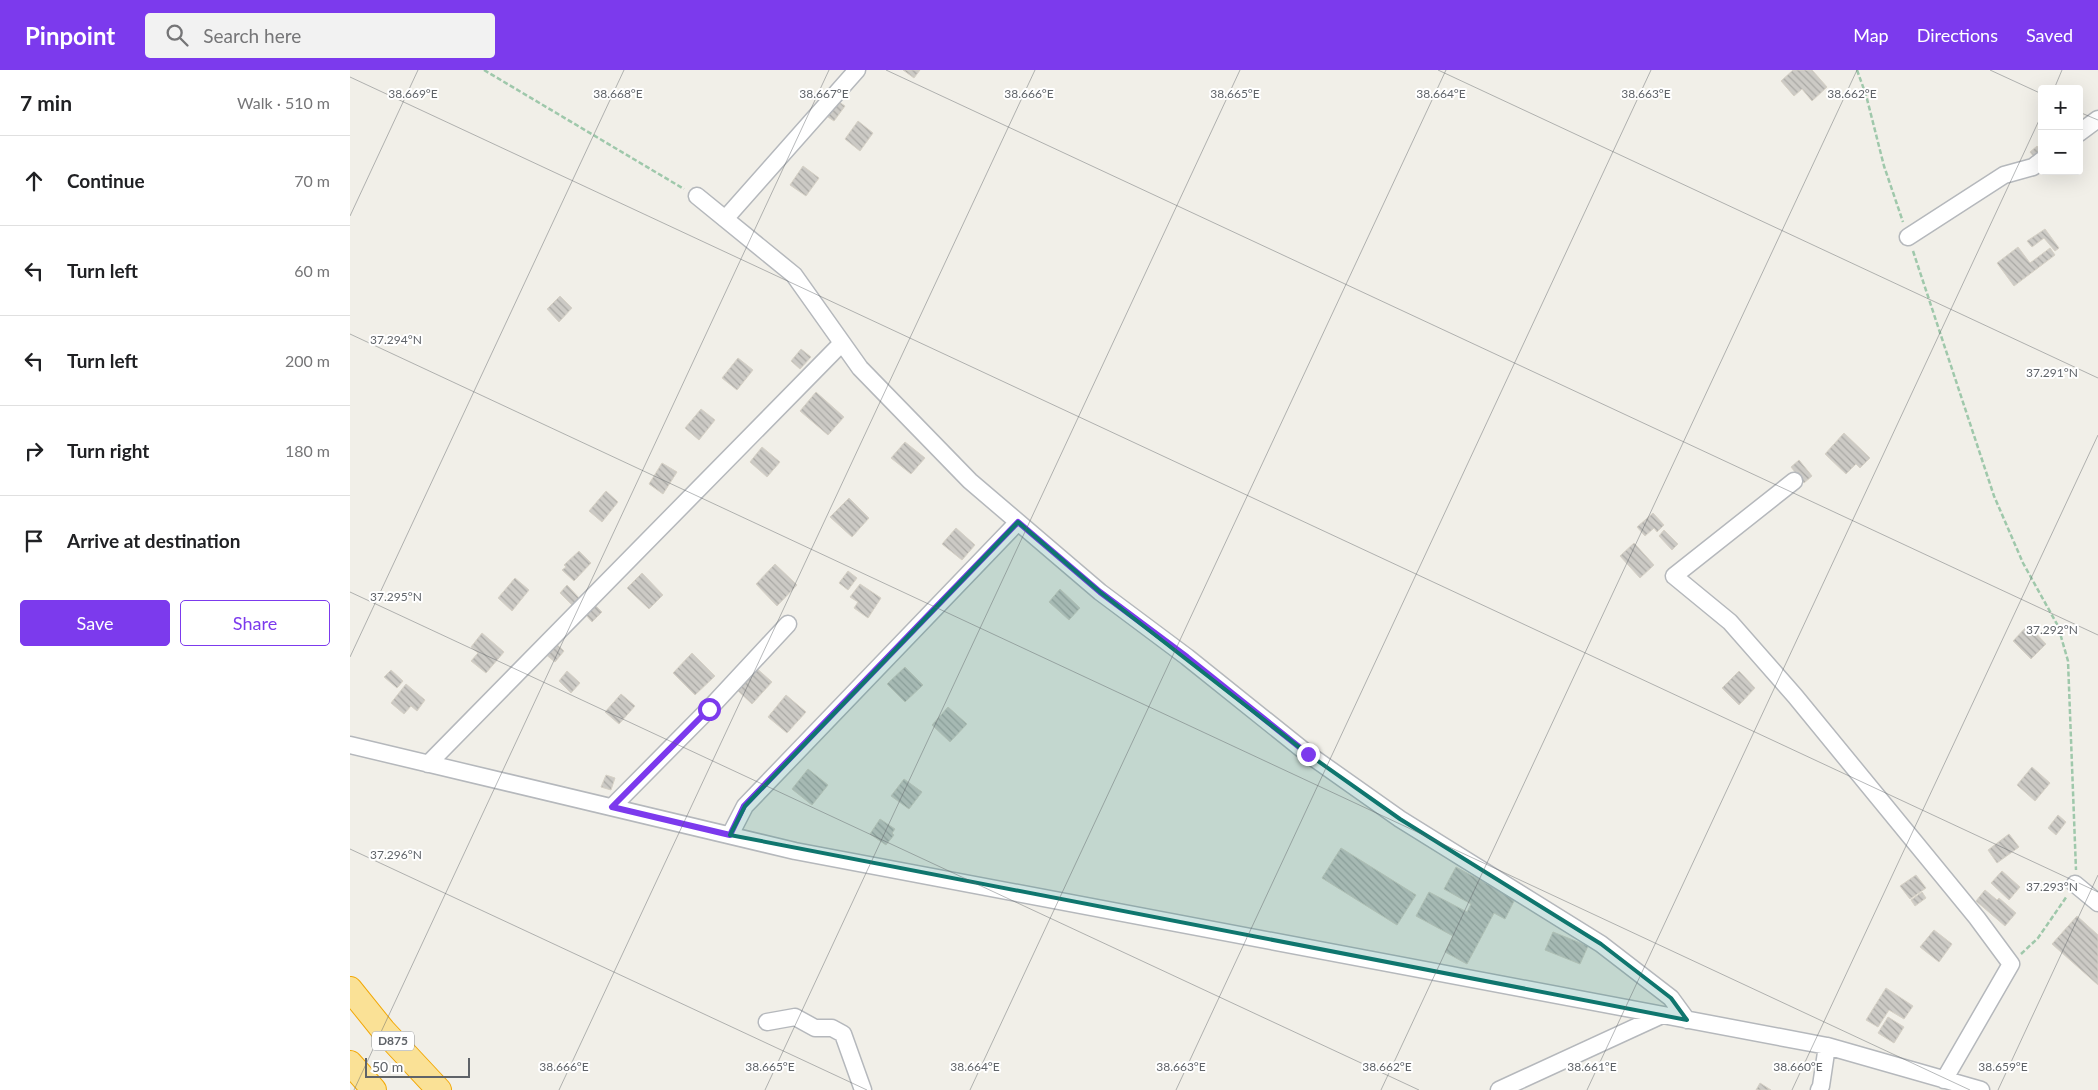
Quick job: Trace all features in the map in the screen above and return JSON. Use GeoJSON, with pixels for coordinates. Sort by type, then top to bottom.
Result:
{"type":"FeatureCollection","features":[{"type":"Feature","properties":{"kind":"highway","name":"D875"},"geometry":{"type":"LineString","coordinates":[[350,989],[383,1030],[439,1090]]}},
{"type":"Feature","properties":{"kind":"highway"},"geometry":{"type":"LineString","coordinates":[[350,1063],[374,1090]]}},
{"type":"Feature","properties":{"kind":"street"},"geometry":{"type":"LineString","coordinates":[[725,219],[857,70]]}},
{"type":"Feature","properties":{"kind":"street"},"geometry":{"type":"LineString","coordinates":[[2083,130],[2098,119]]}},
{"type":"Feature","properties":{"kind":"street"},"geometry":{"type":"LineString","coordinates":[[1908,237],[2004,175],[2033,167],[2038,163]]}},
{"type":"Feature","properties":{"kind":"street"},"geometry":{"type":"LineString","coordinates":[[697,196],[794,275],[860,368],[970,481],[1100,592],[1187,657],[1308,754],[1400,818],[1602,944],[1671,998],[1687,1020]]}},
{"type":"Feature","properties":{"kind":"street"},"geometry":{"type":"LineString","coordinates":[[428,764],[842,343]]}},
{"type":"Feature","properties":{"kind":"street"},"geometry":{"type":"LineString","coordinates":[[1794,481],[1674,576],[1730,622],[1782,681],[1977,918],[2011,964],[1944,1080]]}},
{"type":"Feature","properties":{"kind":"street"},"geometry":{"type":"LineString","coordinates":[[730,835],[744,806],[1018,522]]}},
{"type":"Feature","properties":{"kind":"street"},"geometry":{"type":"LineString","coordinates":[[612,807],[709,709],[788,624]]}},
{"type":"Feature","properties":{"kind":"street"},"geometry":{"type":"LineString","coordinates":[[350,745],[795,851],[1827,1046],[1981,1090]]}},
{"type":"Feature","properties":{"kind":"street"},"geometry":{"type":"LineString","coordinates":[[2075,884],[2098,903]]}},
{"type":"Feature","properties":{"kind":"street"},"geometry":{"type":"LineString","coordinates":[[1499,1090],[1662,1015]]}},
{"type":"Feature","properties":{"kind":"street"},"geometry":{"type":"LineString","coordinates":[[767,1022],[795,1017],[815,1028],[832,1028],[843,1034],[863,1090]]}},
{"type":"Feature","properties":{"kind":"street"},"geometry":{"type":"LineString","coordinates":[[1818,1090],[1821,1086],[1827,1046]]}},
{"type":"Feature","properties":{"kind":"path"},"geometry":{"type":"LineString","coordinates":[[484,70],[697,196]]}},
{"type":"Feature","properties":{"kind":"path"},"geometry":{"type":"LineString","coordinates":[[1857,70],[1866,95],[1884,166],[1994,496],[2023,563],[2058,626],[2068,661],[2071,776],[2077,865],[2075,884],[2038,938],[2011,964]]}},
{"type":"Feature","properties":{"kind":"highlighted area"},"geometry":{"type":"Polygon","coordinates":[[[1018,522],[1100,592],[1308,754],[1400,819],[1601,944],[1671,998],[1687,1020],[730,835],[745,806],[1018,522]]]}},
{"type":"Feature","properties":{"kind":"building"},"geometry":{"type":"Polygon","coordinates":[[[903,70],[920,70],[914,78],[903,70]]]}},
{"type":"Feature","properties":{"kind":"building"},"geometry":{"type":"Polygon","coordinates":[[[1793,70],[1812,70],[1827,87],[1812,101],[1802,89],[1794,96],[1781,81],[1793,70]]]}},
{"type":"Feature","properties":{"kind":"building"},"geometry":{"type":"Polygon","coordinates":[[[836,100],[845,106],[834,121],[825,115],[836,100]]]}},
{"type":"Feature","properties":{"kind":"building"},"geometry":{"type":"Polygon","coordinates":[[[858,121],[873,133],[860,151],[845,139],[858,121]]]}},
{"type":"Feature","properties":{"kind":"building"},"geometry":{"type":"Polygon","coordinates":[[[2037,146],[2038,147],[2038,155],[2035,158],[2030,152],[2037,146]]]}},
{"type":"Feature","properties":{"kind":"building"},"geometry":{"type":"Polygon","coordinates":[[[803,166],[819,178],[806,196],[790,185],[803,166]]]}},
{"type":"Feature","properties":{"kind":"building"},"geometry":{"type":"Polygon","coordinates":[[[2045,229],[2059,248],[2055,251],[2044,238],[2032,247],[2027,241],[2045,229]]]}},
{"type":"Feature","properties":{"kind":"building"},"geometry":{"type":"Polygon","coordinates":[[[2018,247],[2030,263],[2050,248],[2055,255],[2014,286],[1997,263],[2018,247]]]}},
{"type":"Feature","properties":{"kind":"building"},"geometry":{"type":"Polygon","coordinates":[[[560,296],[572,308],[559,322],[547,309],[560,296]]]}},
{"type":"Feature","properties":{"kind":"building"},"geometry":{"type":"Polygon","coordinates":[[[801,349],[811,357],[800,369],[791,361],[801,349]]]}},
{"type":"Feature","properties":{"kind":"building"},"geometry":{"type":"Polygon","coordinates":[[[738,358],[753,370],[737,390],[722,378],[738,358]]]}},
{"type":"Feature","properties":{"kind":"building"},"geometry":{"type":"Polygon","coordinates":[[[816,392],[844,417],[828,435],[800,411],[816,392]]]}},
{"type":"Feature","properties":{"kind":"building"},"geometry":{"type":"Polygon","coordinates":[[[701,409],[715,420],[699,440],[685,428],[701,409]]]}},
{"type":"Feature","properties":{"kind":"building"},"geometry":{"type":"Polygon","coordinates":[[[1844,433],[1870,458],[1860,468],[1856,464],[1846,474],[1825,454],[1844,433]]]}},
{"type":"Feature","properties":{"kind":"building"},"geometry":{"type":"Polygon","coordinates":[[[905,442],[925,458],[911,474],[891,458],[905,442]]]}},
{"type":"Feature","properties":{"kind":"building"},"geometry":{"type":"Polygon","coordinates":[[[762,447],[780,462],[767,477],[750,462],[762,447]]]}},
{"type":"Feature","properties":{"kind":"building"},"geometry":{"type":"Polygon","coordinates":[[[1799,460],[1812,476],[1804,483],[1791,467],[1799,460]]]}},
{"type":"Feature","properties":{"kind":"building"},"geometry":{"type":"Polygon","coordinates":[[[662,463],[677,472],[663,494],[649,484],[662,463]]]}},
{"type":"Feature","properties":{"kind":"building"},"geometry":{"type":"Polygon","coordinates":[[[606,491],[618,502],[602,522],[589,511],[606,491]]]}},
{"type":"Feature","properties":{"kind":"building"},"geometry":{"type":"Polygon","coordinates":[[[849,498],[869,518],[852,537],[830,517],[849,498]]]}},
{"type":"Feature","properties":{"kind":"building"},"geometry":{"type":"Polygon","coordinates":[[[1653,513],[1664,525],[1657,532],[1654,528],[1645,536],[1637,527],[1653,513]]]}},
{"type":"Feature","properties":{"kind":"building"},"geometry":{"type":"Polygon","coordinates":[[[956,528],[975,545],[962,560],[942,544],[956,528]]]}},
{"type":"Feature","properties":{"kind":"building"},"geometry":{"type":"Polygon","coordinates":[[[1664,530],[1678,544],[1672,550],[1659,536],[1664,530]]]}},
{"type":"Feature","properties":{"kind":"building"},"geometry":{"type":"Polygon","coordinates":[[[1634,543],[1654,565],[1640,578],[1620,556],[1634,543]]]}},
{"type":"Feature","properties":{"kind":"building"},"geometry":{"type":"Polygon","coordinates":[[[579,551],[591,563],[574,581],[562,570],[566,567],[564,565],[579,551]]]}},
{"type":"Feature","properties":{"kind":"building"},"geometry":{"type":"Polygon","coordinates":[[[775,564],[797,585],[777,606],[756,584],[775,564]]]}},
{"type":"Feature","properties":{"kind":"building"},"geometry":{"type":"Polygon","coordinates":[[[848,571],[857,578],[848,590],[839,583],[848,571]]]}},
{"type":"Feature","properties":{"kind":"building"},"geometry":{"type":"Polygon","coordinates":[[[642,573],[663,595],[649,609],[627,588],[642,573]]]}},
{"type":"Feature","properties":{"kind":"building"},"geometry":{"type":"Polygon","coordinates":[[[515,578],[529,590],[512,611],[498,598],[515,578]]]}},
{"type":"Feature","properties":{"kind":"building"},"geometry":{"type":"Polygon","coordinates":[[[860,584],[881,598],[868,618],[854,608],[858,602],[850,597],[860,584]]]}},
{"type":"Feature","properties":{"kind":"building"},"geometry":{"type":"Polygon","coordinates":[[[567,585],[581,600],[574,607],[560,593],[567,585]]]}},
{"type":"Feature","properties":{"kind":"building"},"geometry":{"type":"Polygon","coordinates":[[[1060,589],[1080,608],[1069,620],[1049,602],[1060,589]]]}},
{"type":"Feature","properties":{"kind":"building"},"geometry":{"type":"Polygon","coordinates":[[[596,606],[602,612],[592,622],[586,615],[596,606]]]}},
{"type":"Feature","properties":{"kind":"building"},"geometry":{"type":"Polygon","coordinates":[[[2028,625],[2046,644],[2031,659],[2013,641],[2028,625]]]}},
{"type":"Feature","properties":{"kind":"building"},"geometry":{"type":"Polygon","coordinates":[[[482,633],[504,652],[486,673],[471,661],[478,653],[471,647],[482,633]]]}},
{"type":"Feature","properties":{"kind":"building"},"geometry":{"type":"Polygon","coordinates":[[[554,642],[564,651],[555,662],[544,653],[554,642]]]}},
{"type":"Feature","properties":{"kind":"building"},"geometry":{"type":"Polygon","coordinates":[[[692,653],[715,676],[695,695],[673,673],[692,653]]]}},
{"type":"Feature","properties":{"kind":"building"},"geometry":{"type":"Polygon","coordinates":[[[754,666],[772,682],[752,704],[734,687],[754,666]]]}},
{"type":"Feature","properties":{"kind":"building"},"geometry":{"type":"Polygon","coordinates":[[[905,667],[923,685],[905,702],[887,684],[905,667]]]}},
{"type":"Feature","properties":{"kind":"building"},"geometry":{"type":"Polygon","coordinates":[[[391,670],[403,681],[397,688],[384,677],[391,670]]]}},
{"type":"Feature","properties":{"kind":"building"},"geometry":{"type":"Polygon","coordinates":[[[567,671],[580,683],[571,693],[559,681],[567,671]]]}},
{"type":"Feature","properties":{"kind":"building"},"geometry":{"type":"Polygon","coordinates":[[[1739,671],[1755,688],[1739,705],[1722,688],[1739,671]]]}},
{"type":"Feature","properties":{"kind":"building"},"geometry":{"type":"Polygon","coordinates":[[[406,684],[425,700],[417,711],[411,706],[404,714],[391,703],[406,684]]]}},
{"type":"Feature","properties":{"kind":"building"},"geometry":{"type":"Polygon","coordinates":[[[621,694],[635,706],[619,724],[605,712],[621,694]]]}},
{"type":"Feature","properties":{"kind":"building"},"geometry":{"type":"Polygon","coordinates":[[[786,695],[806,712],[787,733],[768,717],[786,695]]]}},
{"type":"Feature","properties":{"kind":"building"},"geometry":{"type":"Polygon","coordinates":[[[948,707],[967,724],[950,742],[932,725],[948,707]]]}},
{"type":"Feature","properties":{"kind":"building"},"geometry":{"type":"Polygon","coordinates":[[[2032,767],[2050,783],[2035,801],[2017,785],[2032,767]]]}},
{"type":"Feature","properties":{"kind":"building"},"geometry":{"type":"Polygon","coordinates":[[[808,769],[828,785],[812,805],[792,789],[808,769]]]}},
{"type":"Feature","properties":{"kind":"building"},"geometry":{"type":"Polygon","coordinates":[[[606,775],[615,778],[611,790],[601,787],[606,775]]]}},
{"type":"Feature","properties":{"kind":"building"},"geometry":{"type":"Polygon","coordinates":[[[904,779],[922,792],[909,809],[891,796],[904,779]]]}},
{"type":"Feature","properties":{"kind":"building"},"geometry":{"type":"Polygon","coordinates":[[[2058,815],[2066,822],[2056,835],[2048,828],[2058,815]]]}},
{"type":"Feature","properties":{"kind":"building"},"geometry":{"type":"Polygon","coordinates":[[[880,819],[895,829],[892,833],[894,835],[886,845],[870,834],[880,819]]]}},
{"type":"Feature","properties":{"kind":"building"},"geometry":{"type":"Polygon","coordinates":[[[2009,834],[2019,847],[1997,863],[1988,850],[2009,834]]]}},
{"type":"Feature","properties":{"kind":"building"},"geometry":{"type":"Polygon","coordinates":[[[1341,848],[1416,895],[1397,925],[1322,878],[1341,848]]]}},
{"type":"Feature","properties":{"kind":"building"},"geometry":{"type":"Polygon","coordinates":[[[1456,867],[1515,899],[1505,919],[1494,913],[1467,964],[1445,952],[1453,936],[1416,916],[1429,892],[1467,912],[1471,904],[1444,889],[1456,867]]]}},
{"type":"Feature","properties":{"kind":"building"},"geometry":{"type":"Polygon","coordinates":[[[2002,871],[2020,887],[2009,900],[1991,883],[2002,871]]]}},
{"type":"Feature","properties":{"kind":"building"},"geometry":{"type":"Polygon","coordinates":[[[1916,875],[1926,888],[1910,899],[1900,886],[1916,875]]]}},
{"type":"Feature","properties":{"kind":"building"},"geometry":{"type":"Polygon","coordinates":[[[1985,890],[1997,900],[1999,898],[2016,913],[2005,926],[1976,901],[1985,890]]]}},
{"type":"Feature","properties":{"kind":"building"},"geometry":{"type":"Polygon","coordinates":[[[1922,892],[1926,898],[1915,906],[1911,900],[1922,892]]]}},
{"type":"Feature","properties":{"kind":"building"},"geometry":{"type":"Polygon","coordinates":[[[2077,916],[2098,935],[2098,985],[2052,944],[2077,916]]]}},
{"type":"Feature","properties":{"kind":"building"},"geometry":{"type":"Polygon","coordinates":[[[1934,930],[1952,944],[1939,962],[1920,947],[1934,930]]]}},
{"type":"Feature","properties":{"kind":"building"},"geometry":{"type":"Polygon","coordinates":[[[1553,932],[1588,946],[1580,964],[1545,950],[1553,932]]]}},
{"type":"Feature","properties":{"kind":"building"},"geometry":{"type":"Polygon","coordinates":[[[1886,988],[1913,1006],[1904,1019],[1889,1010],[1878,1027],[1866,1020],[1886,988]]]}},
{"type":"Feature","properties":{"kind":"building"},"geometry":{"type":"Polygon","coordinates":[[[1888,1017],[1904,1027],[1894,1043],[1878,1033],[1888,1017]]]}},
{"type":"Feature","properties":{"kind":"building"},"geometry":{"type":"Polygon","coordinates":[[[1760,1083],[1771,1090],[1756,1090],[1760,1083]]]}},
{"type":"Feature","properties":{"kind":"route"},"geometry":{"type":"LineString","coordinates":[[709,709],[612,807],[730,835],[744,806],[1018,522],[1100,592],[1187,657],[1308,754]]}}]}
